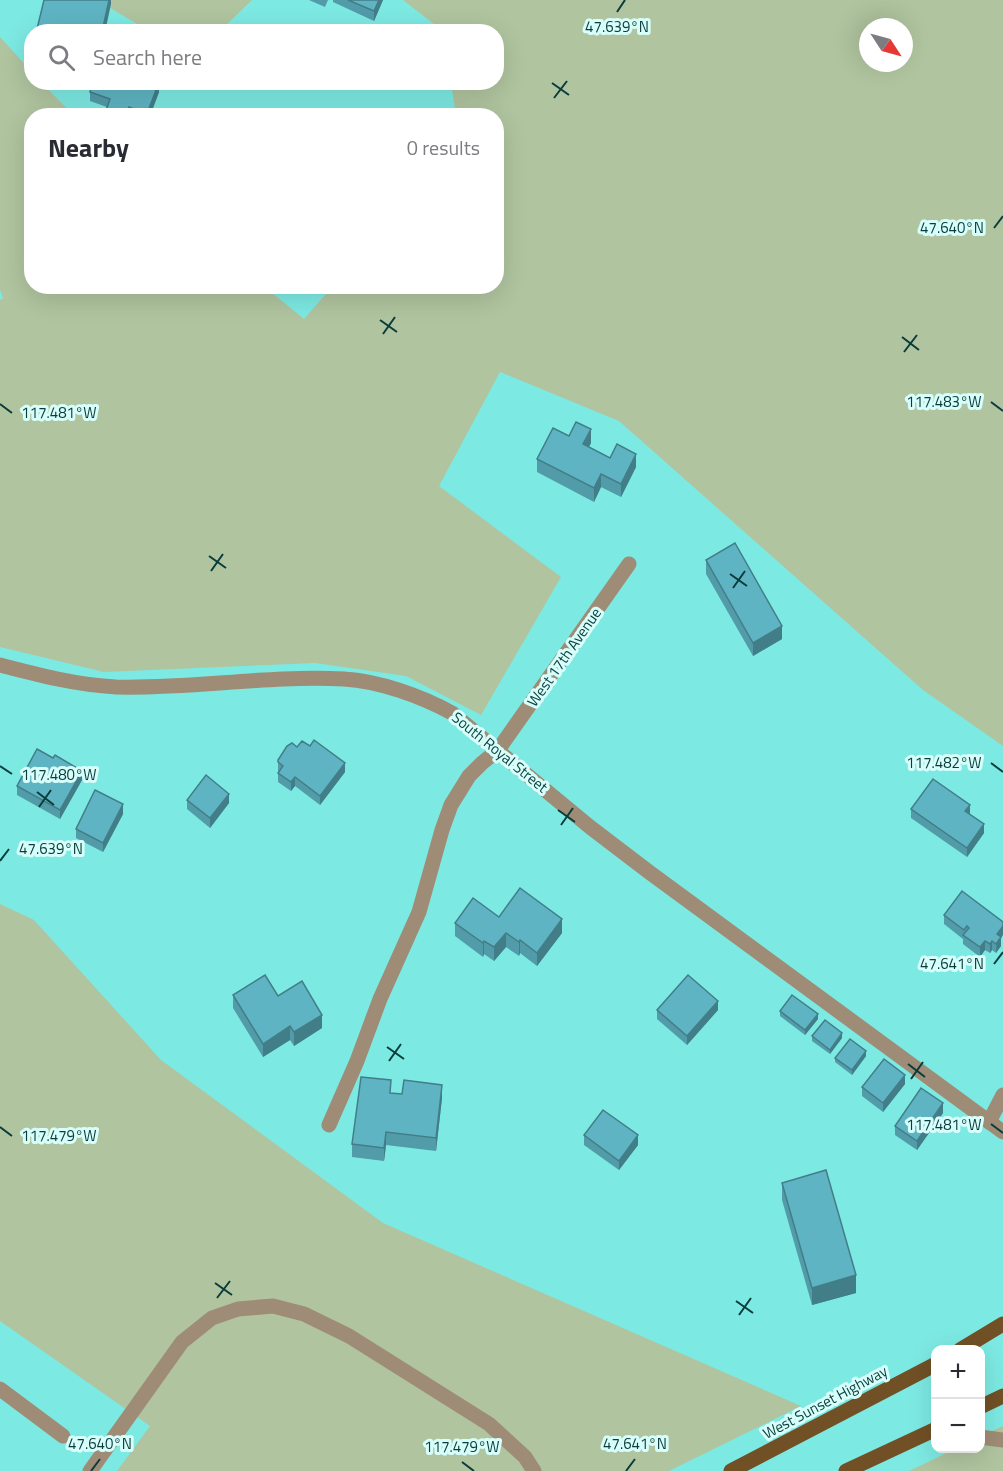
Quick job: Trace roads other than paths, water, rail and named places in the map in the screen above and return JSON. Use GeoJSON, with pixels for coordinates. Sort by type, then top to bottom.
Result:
{"type":"FeatureCollection","features":[{"type":"Feature","properties":{"kind":"main road"},"geometry":{"type":"LineString","coordinates":[[968,1345],[1003,1324]]}},
{"type":"Feature","properties":{"kind":"main road","name":"West Sunset Highway"},"geometry":{"type":"LineString","coordinates":[[731,1471],[931,1367]]}},
{"type":"Feature","properties":{"kind":"main road"},"geometry":{"type":"LineString","coordinates":[[985,1405],[1003,1396]]}},
{"type":"Feature","properties":{"kind":"main road"},"geometry":{"type":"LineString","coordinates":[[846,1471],[931,1432]]}},
{"type":"Feature","properties":{"kind":"street","name":"West 17th Avenue"},"geometry":{"type":"LineString","coordinates":[[329,1125],[357,1061],[380,999],[419,912],[451,805],[469,776],[498,750],[629,564]]}},
{"type":"Feature","properties":{"kind":"street","name":"South Royal Street"},"geometry":{"type":"LineString","coordinates":[[0,666],[49,678],[116,687],[345,679],[379,685],[429,701],[452,712],[649,872],[1003,1132]]}},
{"type":"Feature","properties":{"kind":"street"},"geometry":{"type":"LineString","coordinates":[[989,1122],[1003,1095]]}},
{"type":"Feature","properties":{"kind":"street"},"geometry":{"type":"LineString","coordinates":[[90,1471],[182,1342],[212,1318],[238,1309],[273,1306],[304,1314],[349,1336],[479,1417],[525,1457],[534,1471]]}},
{"type":"Feature","properties":{"kind":"street"},"geometry":{"type":"LineString","coordinates":[[0,1389],[63,1436]]}},
{"type":"Feature","properties":{"kind":"street"},"geometry":{"type":"LineString","coordinates":[[985,1438],[1003,1440]]}}]}
